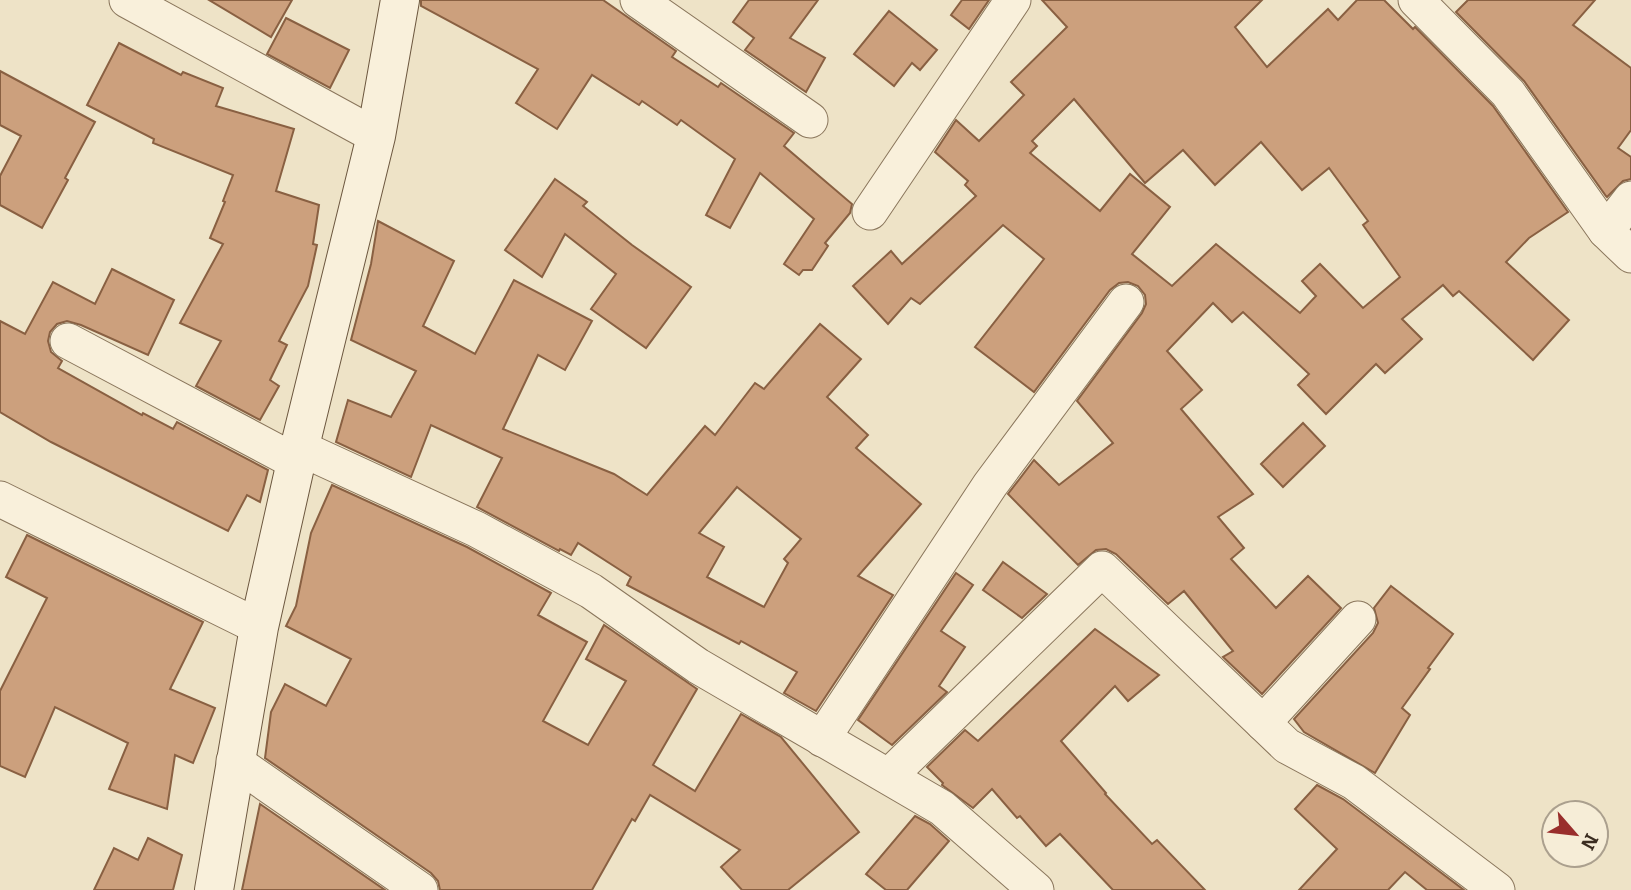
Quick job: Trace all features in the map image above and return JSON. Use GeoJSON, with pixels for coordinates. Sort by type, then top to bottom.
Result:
{"type":"FeatureCollection","features":[{"type":"Feature","properties":{"kind":"street"},"geometry":{"type":"LineString","coordinates":[[127,0],[376,136]]}},
{"type":"Feature","properties":{"kind":"street"},"geometry":{"type":"LineString","coordinates":[[214,890],[259,627],[376,136],[400,0]]}},
{"type":"Feature","properties":{"kind":"street"},"geometry":{"type":"LineString","coordinates":[[638,0],[810,120]]}},
{"type":"Feature","properties":{"kind":"street"},"geometry":{"type":"LineString","coordinates":[[870,212],[1013,0]]}},
{"type":"Feature","properties":{"kind":"street"},"geometry":{"type":"LineString","coordinates":[[1416,0],[1508,93],[1606,231],[1631,256]]}},
{"type":"Feature","properties":{"kind":"street"},"geometry":{"type":"LineString","coordinates":[[1606,231],[1631,199]]}},
{"type":"Feature","properties":{"kind":"street"},"geometry":{"type":"LineString","coordinates":[[822,739],[990,485],[1126,302]]}},
{"type":"Feature","properties":{"kind":"street"},"geometry":{"type":"LineString","coordinates":[[68,341],[298,455],[476,528],[591,591],[698,666],[942,808],[1036,890]]}},
{"type":"Feature","properties":{"kind":"street"},"geometry":{"type":"LineString","coordinates":[[0,499],[259,627]]}},
{"type":"Feature","properties":{"kind":"street"},"geometry":{"type":"LineString","coordinates":[[889,776],[1102,569],[1287,746],[1354,782],[1497,890]]}},
{"type":"Feature","properties":{"kind":"street"},"geometry":{"type":"LineString","coordinates":[[1263,723],[1358,619]]}},
{"type":"Feature","properties":{"kind":"street"},"geometry":{"type":"LineString","coordinates":[[234,761],[420,890]]}},
{"type":"Feature","properties":{"kind":"building"},"geometry":{"type":"Polygon","coordinates":[[[209,0],[292,0],[271,37],[209,0]]]}},
{"type":"Feature","properties":{"kind":"building"},"geometry":{"type":"Polygon","coordinates":[[[421,0],[603,0],[676,51],[672,57],[718,87],[721,83],[794,133],[784,146],[852,204],[850,213],[825,243],[828,246],[812,270],[803,270],[799,275],[784,264],[814,219],[760,173],[730,228],[706,215],[735,159],[681,120],[677,125],[642,101],[639,105],[592,75],[557,129],[516,103],[538,69],[421,6],[421,0]]]}},
{"type":"Feature","properties":{"kind":"building"},"geometry":{"type":"Polygon","coordinates":[[[749,0],[818,0],[790,38],[825,58],[806,92],[745,50],[754,38],[733,22],[749,0]]]}},
{"type":"Feature","properties":{"kind":"building"},"geometry":{"type":"Polygon","coordinates":[[[962,0],[989,0],[969,29],[951,15],[962,0]]]}},
{"type":"Feature","properties":{"kind":"building"},"geometry":{"type":"Polygon","coordinates":[[[1042,0],[1262,0],[1235,27],[1267,67],[1328,9],[1338,20],[1357,0],[1384,0],[1413,29],[1415,27],[1493,106],[1568,212],[1529,238],[1506,262],[1569,320],[1533,360],[1459,291],[1453,296],[1443,285],[1402,319],[1422,339],[1385,373],[1376,364],[1326,414],[1298,385],[1309,374],[1243,312],[1232,322],[1213,303],[1167,351],[1202,390],[1181,409],[1253,494],[1218,517],[1244,548],[1231,559],[1276,608],[1308,576],[1341,608],[1262,694],[1223,657],[1233,651],[1184,591],[1168,604],[1116,554],[1106,549],[1096,550],[1078,565],[1008,494],[1034,460],[1059,485],[1113,443],[1077,401],[1142,313],[1146,304],[1145,295],[1138,286],[1128,282],[1119,283],[1110,290],[1034,392],[975,347],[1044,259],[1003,225],[920,304],[911,298],[888,324],[853,286],[891,251],[902,264],[976,196],[965,185],[968,181],[935,152],[956,120],[979,141],[1024,95],[1011,82],[1067,27],[1042,0]],[[1074,99],[1032,141],[1037,146],[1030,153],[1100,211],[1130,174],[1170,207],[1132,254],[1172,286],[1216,244],[1300,313],[1316,296],[1302,281],[1320,264],[1363,308],[1400,277],[1363,225],[1368,221],[1329,168],[1302,190],[1261,142],[1215,185],[1183,150],[1145,183],[1074,99]]]}},
{"type":"Feature","properties":{"kind":"building"},"geometry":{"type":"Polygon","coordinates":[[[1468,0],[1595,0],[1573,25],[1631,68],[1631,130],[1618,148],[1631,157],[1631,179],[1623,181],[1606,196],[1524,81],[1456,12],[1468,0]]]}},
{"type":"Feature","properties":{"kind":"building"},"geometry":{"type":"Polygon","coordinates":[[[889,11],[937,50],[920,70],[912,63],[894,86],[854,54],[889,11]]]}},
{"type":"Feature","properties":{"kind":"building"},"geometry":{"type":"Polygon","coordinates":[[[286,18],[349,50],[330,88],[267,54],[286,18]]]}},
{"type":"Feature","properties":{"kind":"building"},"geometry":{"type":"Polygon","coordinates":[[[119,43],[181,75],[183,72],[223,88],[216,106],[294,129],[276,191],[319,205],[313,244],[317,245],[308,286],[279,341],[287,345],[270,380],[279,386],[260,420],[196,386],[221,341],[180,323],[223,244],[210,238],[233,175],[153,143],[154,139],[87,105],[119,43]]]}},
{"type":"Feature","properties":{"kind":"building"},"geometry":{"type":"Polygon","coordinates":[[[0,71],[95,122],[42,228],[0,205],[0,176],[21,136],[0,125],[0,71]]]}},
{"type":"Feature","properties":{"kind":"building"},"geometry":{"type":"Polygon","coordinates":[[[555,179],[587,202],[583,206],[632,245],[691,287],[646,348],[591,309],[616,274],[565,234],[542,277],[505,250],[555,179]]]}},
{"type":"Feature","properties":{"kind":"building"},"geometry":{"type":"Polygon","coordinates":[[[378,221],[454,261],[423,326],[475,354],[514,280],[592,321],[565,370],[538,355],[503,429],[614,474],[647,495],[705,426],[715,435],[755,383],[764,389],[820,324],[861,359],[827,397],[868,435],[856,448],[921,504],[858,576],[893,595],[816,711],[784,693],[797,672],[627,585],[631,577],[578,543],[571,555],[560,549],[559,551],[477,507],[502,458],[431,425],[411,477],[336,442],[348,400],[391,417],[416,371],[351,340],[371,264],[378,221]],[[737,487],[699,533],[724,547],[707,577],[764,607],[788,563],[784,559],[801,539],[737,487]]]}},
{"type":"Feature","properties":{"kind":"building"},"geometry":{"type":"Polygon","coordinates":[[[112,269],[174,300],[148,355],[67,321],[57,324],[50,332],[48,341],[51,352],[62,361],[58,368],[142,415],[143,413],[173,429],[177,422],[268,470],[260,502],[247,495],[228,531],[51,442],[0,412],[0,321],[25,334],[53,282],[95,304],[112,269]]]}},
{"type":"Feature","properties":{"kind":"building"},"geometry":{"type":"Polygon","coordinates":[[[1303,423],[1325,446],[1283,487],[1261,464],[1303,423]]]}},
{"type":"Feature","properties":{"kind":"building"},"geometry":{"type":"Polygon","coordinates":[[[332,485],[467,547],[551,593],[538,615],[587,642],[543,721],[588,745],[626,681],[586,659],[604,625],[697,689],[653,765],[695,791],[741,714],[781,737],[859,832],[788,890],[742,890],[721,867],[740,850],[650,795],[635,821],[632,819],[592,890],[440,890],[438,881],[431,873],[265,758],[271,712],[285,684],[326,706],[351,659],[286,626],[296,606],[311,533],[332,485]]]}},
{"type":"Feature","properties":{"kind":"building"},"geometry":{"type":"Polygon","coordinates":[[[27,535],[203,622],[170,689],[215,708],[193,763],[175,755],[167,809],[109,789],[128,743],[55,707],[25,777],[0,766],[0,691],[47,598],[6,577],[27,535]]]}},
{"type":"Feature","properties":{"kind":"building"},"geometry":{"type":"Polygon","coordinates":[[[1003,562],[1047,594],[1022,618],[983,590],[1003,562]]]}},
{"type":"Feature","properties":{"kind":"building"},"geometry":{"type":"Polygon","coordinates":[[[956,573],[973,585],[941,631],[965,647],[939,686],[947,692],[892,745],[858,720],[956,573]]]}},
{"type":"Feature","properties":{"kind":"building"},"geometry":{"type":"Polygon","coordinates":[[[1391,586],[1453,634],[1402,708],[1410,715],[1375,773],[1304,732],[1294,719],[1373,633],[1378,623],[1374,608],[1391,586]]]}},
{"type":"Feature","properties":{"kind":"building"},"geometry":{"type":"Polygon","coordinates":[[[1095,629],[1159,675],[1128,701],[1115,686],[1061,741],[1105,794],[1152,844],[1157,840],[1205,890],[1113,890],[1060,834],[1046,846],[992,789],[973,808],[942,785],[927,767],[965,730],[978,741],[1095,629]]]}},
{"type":"Feature","properties":{"kind":"building"},"geometry":{"type":"Polygon","coordinates":[[[1317,785],[1343,799],[1464,890],[1427,890],[1405,872],[1388,890],[1299,890],[1337,849],[1295,809],[1317,785]]]}},
{"type":"Feature","properties":{"kind":"building"},"geometry":{"type":"Polygon","coordinates":[[[260,804],[385,890],[242,890],[260,804]]]}},
{"type":"Feature","properties":{"kind":"building"},"geometry":{"type":"Polygon","coordinates":[[[915,816],[930,824],[949,841],[907,890],[886,890],[866,874],[915,816]]]}},
{"type":"Feature","properties":{"kind":"building"},"geometry":{"type":"Polygon","coordinates":[[[148,838],[182,855],[173,890],[94,890],[114,848],[138,860],[148,838]]]}}]}
